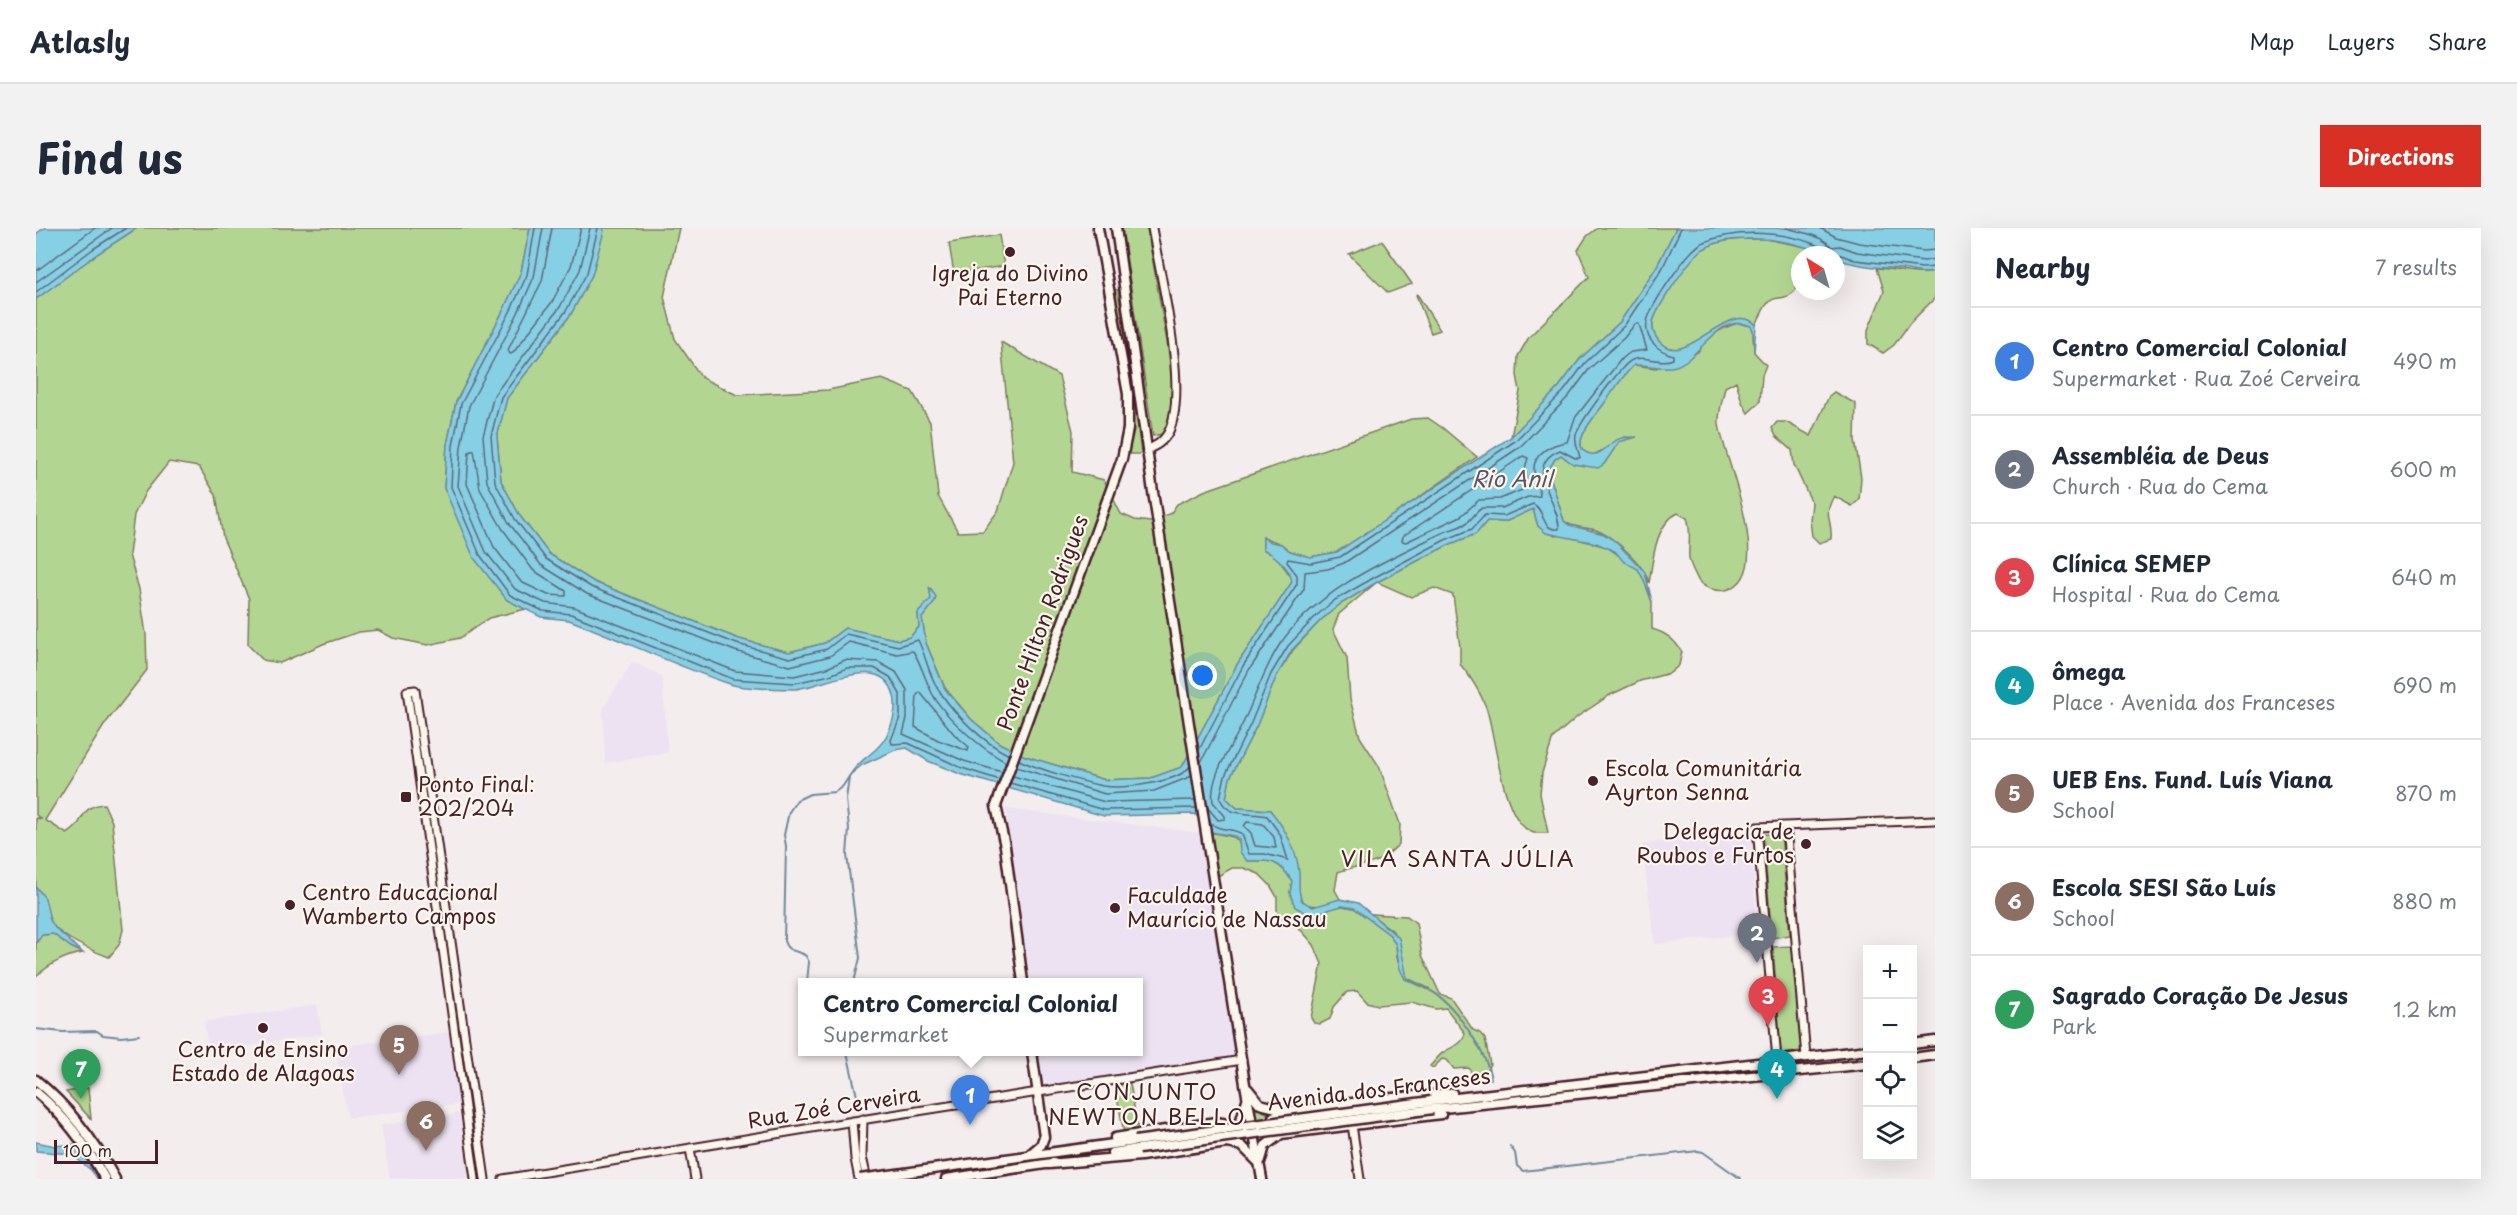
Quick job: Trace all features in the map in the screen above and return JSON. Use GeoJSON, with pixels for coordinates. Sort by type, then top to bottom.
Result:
{"type":"FeatureCollection","features":[{"type":"Feature","properties":{"kind":"main road"},"geometry":{"type":"LineString","coordinates":[[1098,228],[1101,247],[1107,256],[1112,277],[1116,280],[1124,278]]}},
{"type":"Feature","properties":{"kind":"main road"},"geometry":{"type":"LineString","coordinates":[[1116,228],[1153,492],[1245,1084],[1262,1179]]}},
{"type":"Feature","properties":{"kind":"main road","name":"Ponte Hilton Rodrigues"},"geometry":{"type":"LineString","coordinates":[[1022,978],[1005,846],[996,812],[998,798],[1122,459],[1128,429],[1128,394],[1101,247]]}},
{"type":"Feature","properties":{"kind":"main road"},"geometry":{"type":"LineString","coordinates":[[1917,1043],[1935,1041]]}},
{"type":"Feature","properties":{"kind":"main road","name":"Avenida dos Franceses"},"geometry":{"type":"LineString","coordinates":[[946,1179],[1049,1164],[1137,1145],[1432,1105],[1497,1092],[1863,1051]]}},
{"type":"Feature","properties":{"kind":"main road"},"geometry":{"type":"LineString","coordinates":[[1917,1057],[1935,1055]]}},
{"type":"Feature","properties":{"kind":"main road"},"geometry":{"type":"LineString","coordinates":[[1028,1155],[1041,1145],[1044,1137],[1033,1056]]}},
{"type":"Feature","properties":{"kind":"main road","name":"Avenida dos Franceses"},"geometry":{"type":"LineString","coordinates":[[1432,1105],[1486,1106],[1863,1065]]}},
{"type":"Feature","properties":{"kind":"main road"},"geometry":{"type":"LineString","coordinates":[[36,1080],[82,1126],[115,1179]]}},
{"type":"Feature","properties":{"kind":"main road"},"geometry":{"type":"LineString","coordinates":[[1245,1084],[1260,1104],[1291,1111]]}},
{"type":"Feature","properties":{"kind":"main road"},"geometry":{"type":"LineString","coordinates":[[36,1092],[76,1133],[105,1179]]}},
{"type":"Feature","properties":{"kind":"main road"},"geometry":{"type":"LineString","coordinates":[[1283,1133],[1274,1129],[1272,1118],[1277,1114],[1291,1111],[1425,1095],[1497,1092]]}},
{"type":"Feature","properties":{"kind":"main road"},"geometry":{"type":"LineString","coordinates":[[1222,1144],[1236,1134],[1248,1099]]}},
{"type":"Feature","properties":{"kind":"main road"},"geometry":{"type":"LineString","coordinates":[[1260,1165],[1265,1146],[1273,1138],[1283,1133],[1486,1106]]}},
{"type":"Feature","properties":{"kind":"main road"},"geometry":{"type":"LineString","coordinates":[[1080,1148],[1121,1137],[1216,1122],[1233,1125],[1237,1129],[1236,1134]]}},
{"type":"Feature","properties":{"kind":"main road"},"geometry":{"type":"LineString","coordinates":[[1049,1164],[1141,1156],[1222,1144],[1242,1146],[1260,1165]]}},
{"type":"Feature","properties":{"kind":"main road","name":"Avenida dos Franceses"},"geometry":{"type":"LineString","coordinates":[[860,1179],[1080,1148],[1137,1145]]}},
{"type":"Feature","properties":{"kind":"street"},"geometry":{"type":"LineString","coordinates":[[1148,450],[1161,443],[1171,427],[1177,386],[1172,339],[1152,228]]}},
{"type":"Feature","properties":{"kind":"street"},"geometry":{"type":"LineString","coordinates":[[475,1179],[411,691],[485,1179]]}},
{"type":"Feature","properties":{"kind":"street"},"geometry":{"type":"LineString","coordinates":[[1777,1060],[1756,826],[1935,820]]}},
{"type":"Feature","properties":{"kind":"street"},"geometry":{"type":"LineString","coordinates":[[1786,826],[1806,1057]]}},
{"type":"Feature","properties":{"kind":"street","name":"Rua Zoé Cerveira"},"geometry":{"type":"LineString","coordinates":[[503,1179],[863,1119],[1242,1060]]}},
{"type":"Feature","properties":{"kind":"street"},"geometry":{"type":"LineString","coordinates":[[863,1119],[862,1157],[867,1179]]}},
{"type":"Feature","properties":{"kind":"street"},"geometry":{"type":"LineString","coordinates":[[852,1121],[855,1159],[860,1179]]}},
{"type":"Feature","properties":{"kind":"street"},"geometry":{"type":"LineString","coordinates":[[1352,1125],[1360,1179]]}},
{"type":"Feature","properties":{"kind":"street"},"geometry":{"type":"LineString","coordinates":[[690,1148],[695,1179]]}},
{"type":"Feature","properties":{"kind":"shaded area"},"geometry":{"type":"Polygon","coordinates":[[[632,662],[662,676],[668,753],[605,763],[603,709],[632,662]]]}},
{"type":"Feature","properties":{"kind":"shaded area","name":"Faculdade Maurício de Nassau"},"geometry":{"type":"Polygon","coordinates":[[[1006,809],[1201,833],[1235,1058],[1043,1087],[1039,1056],[1143,1056],[1143,978],[1028,978],[1006,809]]]}},
{"type":"Feature","properties":{"kind":"shaded area"},"geometry":{"type":"Polygon","coordinates":[[[1751,834],[1757,933],[1655,944],[1642,844],[1751,834]]]}},
{"type":"Feature","properties":{"kind":"shaded area","name":"Centro de Ensino Estado de Alagoas"},"geometry":{"type":"Polygon","coordinates":[[[317,1005],[322,1034],[209,1052],[204,1022],[317,1005]]]}},
{"type":"Feature","properties":{"kind":"shaded area"},"geometry":{"type":"Polygon","coordinates":[[[450,1032],[461,1104],[348,1118],[335,1047],[450,1032]]]}},
{"type":"Feature","properties":{"kind":"shaded area"},"geometry":{"type":"Polygon","coordinates":[[[462,1113],[470,1179],[390,1179],[381,1125],[462,1113]]]}},
{"type":"Feature","properties":{"kind":"green space"},"geometry":{"type":"Polygon","coordinates":[[[137,228],[530,228],[521,272],[456,402],[447,445],[444,488],[507,600],[526,609],[489,618],[460,638],[428,645],[393,638],[378,630],[359,632],[323,644],[280,663],[263,660],[248,645],[249,599],[223,538],[216,495],[199,467],[169,462],[146,491],[134,515],[129,555],[139,589],[146,634],[147,670],[105,724],[45,820],[67,834],[73,830],[90,808],[104,804],[112,822],[123,930],[119,945],[109,957],[77,943],[55,928],[36,887],[36,818],[42,819],[36,815],[36,299],[137,228]]]}},
{"type":"Feature","properties":{"kind":"green space"},"geometry":{"type":"Polygon","coordinates":[[[603,228],[679,228],[664,297],[675,339],[702,378],[737,395],[828,390],[882,379],[912,391],[930,422],[938,496],[958,532],[983,531],[998,511],[1013,462],[1001,342],[1059,376],[1073,431],[1072,472],[1104,480],[1121,514],[1135,520],[1150,522],[1171,513],[1177,504],[1204,491],[1411,419],[1428,418],[1477,457],[1337,552],[1310,557],[1290,551],[1281,544],[1263,537],[1263,549],[1276,556],[1292,578],[1292,582],[1238,663],[1182,767],[1151,778],[1105,780],[1025,756],[999,743],[971,719],[945,688],[926,643],[922,618],[936,597],[930,589],[931,599],[918,613],[919,627],[910,637],[899,640],[845,628],[825,643],[789,652],[739,639],[594,582],[549,554],[520,516],[501,481],[497,437],[507,398],[571,314],[592,275],[603,228]]]}},
{"type":"Feature","properties":{"kind":"green space"},"geometry":{"type":"Polygon","coordinates":[[[1122,228],[1147,228],[1173,376],[1172,401],[1166,429],[1162,434],[1153,436],[1122,228]]]}},
{"type":"Feature","properties":{"kind":"green space"},"geometry":{"type":"Polygon","coordinates":[[[1598,228],[1676,228],[1657,266],[1620,322],[1580,359],[1559,387],[1511,437],[1520,391],[1517,375],[1518,356],[1529,337],[1589,277],[1578,250],[1587,236],[1598,228]]]}},
{"type":"Feature","properties":{"kind":"green space"},"geometry":{"type":"Polygon","coordinates":[[[999,235],[1004,266],[954,274],[949,243],[999,235]]]}},
{"type":"Feature","properties":{"kind":"green space"},"geometry":{"type":"Polygon","coordinates":[[[1741,239],[1765,239],[1802,246],[1791,246],[1791,295],[1769,302],[1756,325],[1746,319],[1735,319],[1686,346],[1675,349],[1661,344],[1655,336],[1653,322],[1674,283],[1689,263],[1709,246],[1741,239]]]}},
{"type":"Feature","properties":{"kind":"green space"},"geometry":{"type":"Polygon","coordinates":[[[1382,241],[1412,284],[1388,293],[1349,254],[1382,241]]]}},
{"type":"Feature","properties":{"kind":"green space"},"geometry":{"type":"Polygon","coordinates":[[[1877,268],[1913,273],[1935,272],[1935,298],[1910,323],[1894,345],[1883,353],[1868,344],[1868,330],[1884,291],[1877,268]]]}},
{"type":"Feature","properties":{"kind":"green space"},"geometry":{"type":"Polygon","coordinates":[[[1112,289],[1118,290],[1141,454],[1128,454],[1134,410],[1112,289]]]}},
{"type":"Feature","properties":{"kind":"green space"},"geometry":{"type":"Polygon","coordinates":[[[1417,294],[1440,330],[1431,333],[1417,294]]]}},
{"type":"Feature","properties":{"kind":"green space"},"geometry":{"type":"Polygon","coordinates":[[[1738,323],[1751,326],[1754,352],[1766,365],[1762,375],[1760,402],[1748,413],[1736,381],[1725,387],[1719,415],[1723,440],[1744,514],[1748,540],[1748,563],[1741,580],[1726,590],[1715,590],[1703,585],[1698,580],[1690,561],[1687,518],[1678,513],[1664,525],[1660,534],[1649,583],[1635,560],[1611,538],[1596,530],[1575,526],[1564,521],[1548,470],[1555,459],[1561,455],[1582,466],[1604,464],[1619,441],[1633,438],[1625,437],[1594,455],[1582,448],[1581,442],[1587,428],[1634,365],[1656,368],[1698,352],[1715,334],[1738,323]]]}},
{"type":"Feature","properties":{"kind":"green space"},"geometry":{"type":"Polygon","coordinates":[[[1834,392],[1856,404],[1855,440],[1861,478],[1859,500],[1852,506],[1834,496],[1828,514],[1831,539],[1819,543],[1812,536],[1810,520],[1812,503],[1794,465],[1792,450],[1776,436],[1772,428],[1777,422],[1786,422],[1811,436],[1829,396],[1834,392]]]}},
{"type":"Feature","properties":{"kind":"green space"},"geometry":{"type":"Polygon","coordinates":[[[1533,509],[1538,526],[1555,536],[1562,535],[1607,547],[1638,569],[1652,602],[1652,629],[1669,637],[1679,647],[1682,652],[1679,665],[1670,673],[1640,681],[1610,695],[1577,717],[1553,738],[1542,773],[1540,794],[1548,833],[1534,833],[1523,826],[1514,813],[1501,777],[1486,707],[1460,664],[1453,595],[1434,588],[1411,597],[1377,582],[1448,545],[1475,534],[1487,521],[1505,522],[1533,509]]]}},
{"type":"Feature","properties":{"kind":"green space"},"geometry":{"type":"Polygon","coordinates":[[[1377,582],[1339,614],[1333,629],[1347,658],[1350,699],[1360,737],[1379,766],[1400,824],[1399,844],[1383,858],[1370,864],[1338,872],[1335,890],[1340,899],[1322,906],[1307,905],[1299,893],[1299,875],[1294,854],[1280,824],[1270,810],[1237,808],[1226,798],[1230,778],[1257,725],[1276,677],[1293,650],[1321,620],[1339,605],[1377,582]]]}},
{"type":"Feature","properties":{"kind":"green space"},"geometry":{"type":"Polygon","coordinates":[[[1211,832],[1235,838],[1241,845],[1247,861],[1268,861],[1278,865],[1292,881],[1290,893],[1316,915],[1329,908],[1342,906],[1354,908],[1390,935],[1396,945],[1397,958],[1405,979],[1430,989],[1407,978],[1393,931],[1370,914],[1407,916],[1416,923],[1422,955],[1440,994],[1451,998],[1473,1030],[1485,1039],[1490,1064],[1485,1073],[1476,1081],[1469,1068],[1454,1069],[1447,1060],[1442,1059],[1433,1068],[1430,1066],[1440,1055],[1460,1043],[1464,1037],[1465,1033],[1446,1008],[1436,1009],[1412,1002],[1378,1005],[1367,1002],[1357,991],[1347,992],[1334,1007],[1330,1019],[1320,1024],[1314,1023],[1311,1018],[1322,964],[1314,945],[1302,931],[1282,918],[1277,910],[1277,897],[1270,885],[1259,874],[1244,868],[1232,868],[1216,877],[1211,832]]]}},
{"type":"Feature","properties":{"kind":"green space"},"geometry":{"type":"Polygon","coordinates":[[[1763,834],[1781,834],[1790,935],[1772,938],[1763,834]]]}},
{"type":"Feature","properties":{"kind":"green space"},"geometry":{"type":"Polygon","coordinates":[[[53,934],[83,953],[58,961],[36,976],[36,943],[42,935],[53,934]]]}},
{"type":"Feature","properties":{"kind":"green space"},"geometry":{"type":"Polygon","coordinates":[[[1792,946],[1801,1051],[1781,1054],[1773,947],[1792,946]]]}},
{"type":"Feature","properties":{"kind":"green space"},"geometry":{"type":"Polygon","coordinates":[[[1130,1083],[1138,1130],[1124,1133],[1115,1086],[1130,1083]]]}},
{"type":"Feature","properties":{"kind":"green space"},"geometry":{"type":"Polygon","coordinates":[[[88,1088],[91,1119],[66,1092],[88,1088]]]}},
{"type":"Feature","properties":{"kind":"green space"},"geometry":{"type":"Polygon","coordinates":[[[1253,1105],[1270,1115],[1273,1134],[1261,1147],[1253,1105]]]}},
{"type":"Feature","properties":{"kind":"water"},"geometry":{"type":"Polygon","coordinates":[[[44,228],[137,228],[36,299],[36,234],[44,228]]]}},
{"type":"Feature","properties":{"kind":"water","name":"Rio Anil"},"geometry":{"type":"Polygon","coordinates":[[[530,228],[603,228],[592,275],[571,314],[507,398],[497,437],[501,481],[520,516],[549,554],[594,582],[739,639],[789,652],[825,643],[845,628],[899,640],[910,637],[919,627],[918,613],[931,599],[929,587],[936,597],[922,618],[926,643],[945,689],[971,719],[999,743],[1025,756],[1105,780],[1151,778],[1182,767],[1238,663],[1292,582],[1285,567],[1263,549],[1263,537],[1281,544],[1290,551],[1310,557],[1337,552],[1511,437],[1559,387],[1580,359],[1620,322],[1657,266],[1676,228],[1935,228],[1935,272],[1927,273],[1845,262],[1845,246],[1802,246],[1761,239],[1718,243],[1702,250],[1689,263],[1667,295],[1653,322],[1654,334],[1658,340],[1669,348],[1681,348],[1733,320],[1745,319],[1756,325],[1754,352],[1751,326],[1739,323],[1720,330],[1694,354],[1676,366],[1634,365],[1588,425],[1581,440],[1581,446],[1584,451],[1595,454],[1619,439],[1637,437],[1619,442],[1604,464],[1598,468],[1573,464],[1561,455],[1555,459],[1548,470],[1564,521],[1569,525],[1604,534],[1615,541],[1645,572],[1652,602],[1638,569],[1623,561],[1615,551],[1596,543],[1546,533],[1538,526],[1533,509],[1505,522],[1487,521],[1476,534],[1448,545],[1377,582],[1339,605],[1292,650],[1276,677],[1257,725],[1230,778],[1226,798],[1237,808],[1270,810],[1285,832],[1296,856],[1302,901],[1313,907],[1340,899],[1358,903],[1399,938],[1407,978],[1431,991],[1405,979],[1400,969],[1396,945],[1390,935],[1354,908],[1342,906],[1310,915],[1295,907],[1290,893],[1292,881],[1283,869],[1268,861],[1247,861],[1240,852],[1239,839],[1211,832],[1195,814],[1104,816],[960,774],[928,761],[907,748],[895,750],[862,765],[850,775],[887,736],[892,722],[895,709],[894,696],[888,682],[877,676],[850,675],[793,689],[737,686],[569,620],[541,617],[507,600],[474,558],[444,488],[447,445],[456,402],[521,272],[530,228]]]}},
{"type":"Feature","properties":{"kind":"water"},"geometry":{"type":"Polygon","coordinates":[[[36,887],[45,898],[50,920],[55,928],[83,953],[53,934],[42,935],[36,943],[36,887]]]}},
{"type":"Feature","properties":{"kind":"water"},"geometry":{"type":"Polygon","coordinates":[[[36,1142],[55,1146],[75,1144],[83,1152],[92,1171],[71,1154],[36,1151],[36,1142]]]}},
{"type":"Feature","properties":{"kind":"waterway"},"geometry":{"type":"LineString","coordinates":[[807,978],[809,962],[806,956],[790,950],[784,941],[786,846],[784,835],[789,812],[797,800],[810,794],[835,792],[843,786],[850,775]]}},
{"type":"Feature","properties":{"kind":"waterway"},"geometry":{"type":"LineString","coordinates":[[849,778],[846,799],[849,829],[847,855],[860,958],[855,978]]}},
{"type":"Feature","properties":{"kind":"waterway"},"geometry":{"type":"LineString","coordinates":[[1431,991],[1450,1006],[1468,1030],[1483,1056],[1491,1079]]}},
{"type":"Feature","properties":{"kind":"waterway"},"geometry":{"type":"LineString","coordinates":[[36,1029],[62,1032],[97,1031],[103,1035],[121,1037],[139,1035]]}},
{"type":"Feature","properties":{"kind":"waterway"},"geometry":{"type":"LineString","coordinates":[[848,1056],[860,1110]]}},
{"type":"Feature","properties":{"kind":"waterway"},"geometry":{"type":"LineString","coordinates":[[1510,1146],[1515,1153],[1517,1166],[1523,1171],[1698,1151],[1703,1152],[1741,1179]]}},
{"type":"Feature","properties":{"kind":"waterway"},"geometry":{"type":"LineString","coordinates":[[92,1171],[98,1179]]}},
{"type":"Feature","properties":{"kind":"place","name":"Igreja do Divino Pai Eterno"},"geometry":{"type":"Point","coordinates":[1010,252]}},
{"type":"Feature","properties":{"kind":"place","name":"Escola Comunitária Ayrton Senna"},"geometry":{"type":"Point","coordinates":[1593,781]}},
{"type":"Feature","properties":{"kind":"place","name":"Ponto Final: 202/204"},"geometry":{"type":"Point","coordinates":[406,797]}},
{"type":"Feature","properties":{"kind":"place","name":"Delegacia de Roubos e Furtos"},"geometry":{"type":"Point","coordinates":[1806,844]}},
{"type":"Feature","properties":{"kind":"place","name":"Centro Educacional Wamberto Campos"},"geometry":{"type":"Point","coordinates":[290,905]}},
{"type":"Feature","properties":{"kind":"place","name":"Faculdade Maurício de Nassau"},"geometry":{"type":"Point","coordinates":[1115,908]}},
{"type":"Feature","properties":{"kind":"place","name":"Assembléia de Deus"},"geometry":{"type":"Point","coordinates":[1757,963]}},
{"type":"Feature","properties":{"kind":"place","name":"Clínica SEMEP"},"geometry":{"type":"Point","coordinates":[1768,1026]}},
{"type":"Feature","properties":{"kind":"place","name":"Centro de Ensino Estado de Alagoas"},"geometry":{"type":"Point","coordinates":[263,1028]}},
{"type":"Feature","properties":{"kind":"place","name":"UEB Ens. Fund. Luís Viana"},"geometry":{"type":"Point","coordinates":[399,1075]}},
{"type":"Feature","properties":{"kind":"place","name":"Sagrado Coração De Jesus"},"geometry":{"type":"Point","coordinates":[81,1099]}},
{"type":"Feature","properties":{"kind":"place","name":"ômega"},"geometry":{"type":"Point","coordinates":[1777,1099]}},
{"type":"Feature","properties":{"kind":"place","name":"Centro Comercial Colonial"},"geometry":{"type":"Point","coordinates":[970,1125]}},
{"type":"Feature","properties":{"kind":"place","name":"Escola SESI São Luís"},"geometry":{"type":"Point","coordinates":[426,1151]}},
{"type":"Feature","properties":{"kind":"district","name":"VILA SANTA JÚLIA"},"geometry":{"type":"Point","coordinates":[1458,859]}},
{"type":"Feature","properties":{"kind":"district","name":"CONJUNTO NEWTON BELLO"},"geometry":{"type":"Point","coordinates":[1147,1104]}}]}
